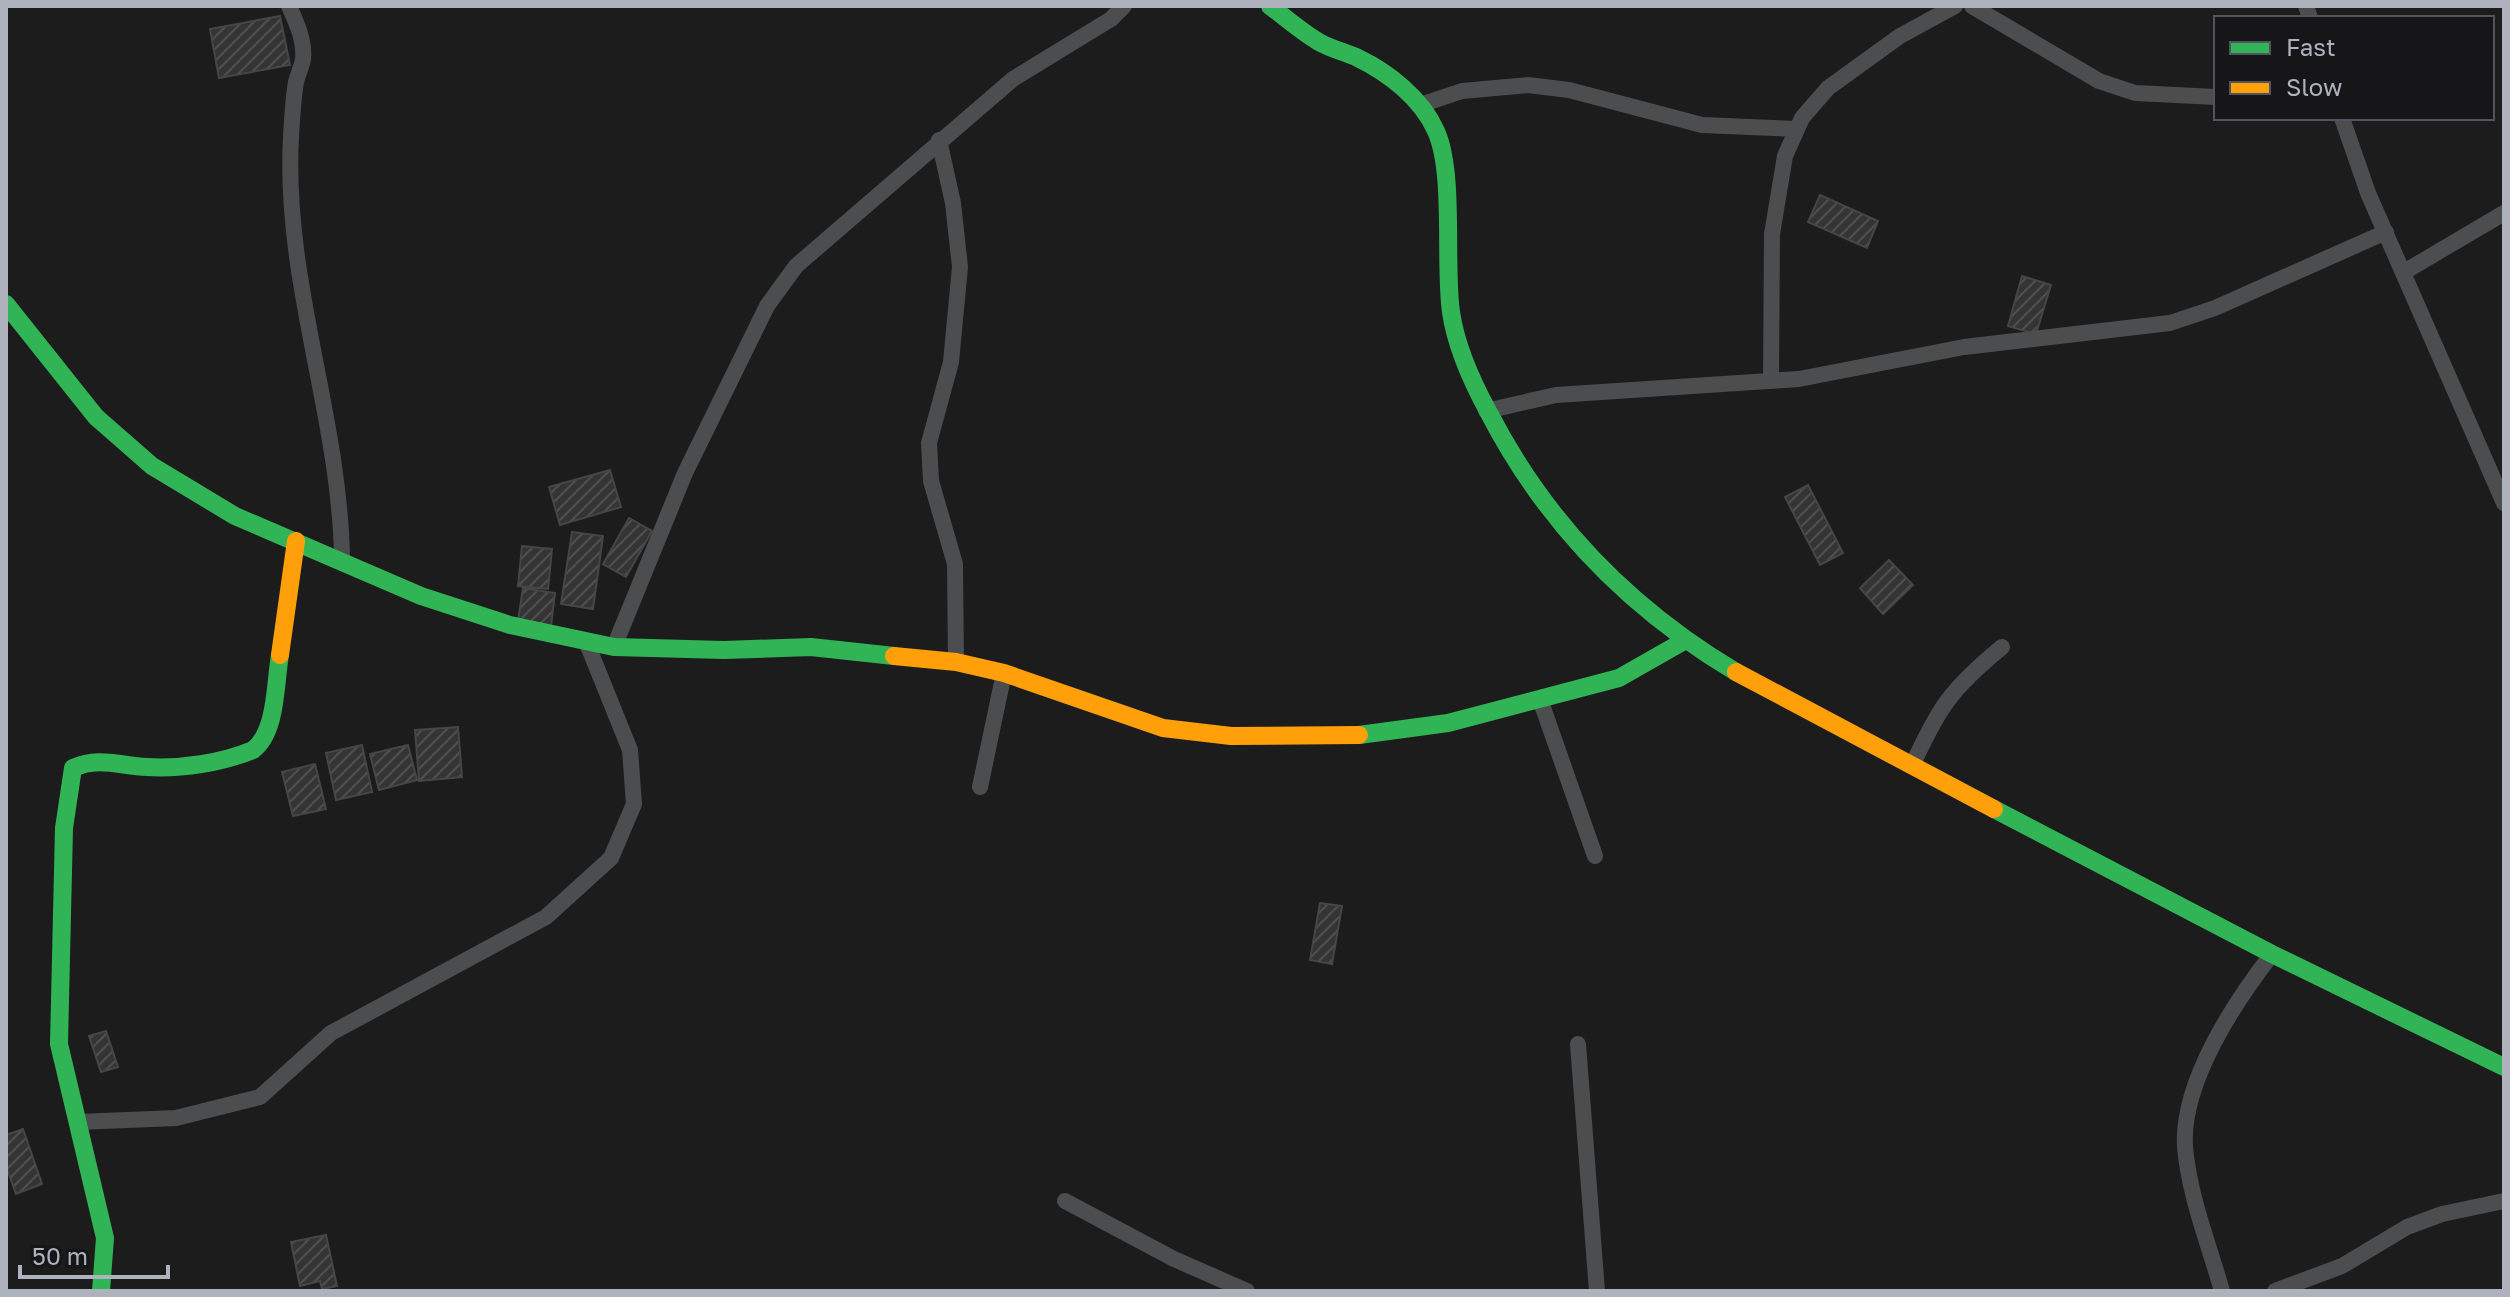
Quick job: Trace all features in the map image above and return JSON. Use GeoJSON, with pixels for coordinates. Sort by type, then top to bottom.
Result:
{"type":"FeatureCollection","features":[{"type":"Feature","properties":{"kind":"street"},"geometry":{"type":"LineString","coordinates":[[289,6],[301,34],[303,58],[296,82],[291,137],[294,260],[332,452],[341,513],[342,559]]}},
{"type":"Feature","properties":{"kind":"street"},"geometry":{"type":"LineString","coordinates":[[614,647],[685,473],[767,306],[796,266],[1013,79],[1111,19],[1124,6]]}},
{"type":"Feature","properties":{"kind":"street"},"geometry":{"type":"LineString","coordinates":[[1270,6],[1319,42],[1360,59],[1404,87],[1436,130],[1443,157],[1451,312],[1460,350],[1486,411],[1510,454],[1545,504],[1603,573],[1684,641],[1912,766],[2272,954],[2504,1067]]}},
{"type":"Feature","properties":{"kind":"street"},"geometry":{"type":"LineString","coordinates":[[1771,381],[1772,234],[1785,156],[1797,129],[1828,88],[1900,36],[1955,6]]}},
{"type":"Feature","properties":{"kind":"street"},"geometry":{"type":"LineString","coordinates":[[1972,6],[2099,81],[2135,93],[2214,97]]}},
{"type":"Feature","properties":{"kind":"street"},"geometry":{"type":"LineString","coordinates":[[1420,105],[1462,91],[1528,85],[1569,90],[1702,125],[1797,129]]}},
{"type":"Feature","properties":{"kind":"street"},"geometry":{"type":"LineString","coordinates":[[2343,120],[2386,232],[2504,503]]}},
{"type":"Feature","properties":{"kind":"street"},"geometry":{"type":"LineString","coordinates":[[939,140],[953,203],[960,267],[951,362],[929,443],[931,481],[955,564],[956,662]]}},
{"type":"Feature","properties":{"kind":"street"},"geometry":{"type":"LineString","coordinates":[[2404,272],[2504,213]]}},
{"type":"Feature","properties":{"kind":"street"},"geometry":{"type":"LineString","coordinates":[[1486,411],[1556,395],[1771,381],[1874,367],[1964,347],[2170,323],[2215,308],[2386,232]]}},
{"type":"Feature","properties":{"kind":"street"},"geometry":{"type":"LineString","coordinates":[[6,304],[96,417],[152,466],[235,516],[342,559],[421,596],[510,625],[614,647],[724,650],[811,647],[956,662],[1004,673],[1163,728],[1231,736],[1370,735],[1448,723],[1541,702],[1619,678],[1684,641]]}},
{"type":"Feature","properties":{"kind":"street"},"geometry":{"type":"LineString","coordinates":[[101,1291],[105,1238],[59,1044],[64,828],[73,768],[102,758],[147,767],[188,765],[243,755],[260,746],[267,730],[284,639],[296,541]]}},
{"type":"Feature","properties":{"kind":"street"},"geometry":{"type":"LineString","coordinates":[[78,1122],[176,1118],[260,1097],[331,1033],[546,917],[611,858],[634,804],[630,750],[586,641]]}},
{"type":"Feature","properties":{"kind":"street"},"geometry":{"type":"LineString","coordinates":[[1912,766],[1938,710],[1965,677],[2002,647]]}},
{"type":"Feature","properties":{"kind":"street"},"geometry":{"type":"LineString","coordinates":[[980,787],[1004,673]]}},
{"type":"Feature","properties":{"kind":"street"},"geometry":{"type":"LineString","coordinates":[[1541,702],[1595,856]]}},
{"type":"Feature","properties":{"kind":"street"},"geometry":{"type":"LineString","coordinates":[[2222,1291],[2188,1168],[2185,1130],[2219,1029],[2272,954]]}},
{"type":"Feature","properties":{"kind":"street"},"geometry":{"type":"LineString","coordinates":[[1578,1044],[1597,1291]]}},
{"type":"Feature","properties":{"kind":"street"},"geometry":{"type":"LineString","coordinates":[[1065,1201],[1174,1259],[1247,1291]]}},
{"type":"Feature","properties":{"kind":"street"},"geometry":{"type":"LineString","coordinates":[[2275,1291],[2342,1266],[2407,1227],[2442,1214],[2504,1201]]}},
{"type":"Feature","properties":{"kind":"building"},"geometry":{"type":"Polygon","coordinates":[[[280,16],[290,65],[219,78],[210,29],[280,16]]]}},
{"type":"Feature","properties":{"kind":"building"},"geometry":{"type":"Polygon","coordinates":[[[1820,195],[1878,221],[1867,248],[1808,222],[1820,195]]]}},
{"type":"Feature","properties":{"kind":"building"},"geometry":{"type":"Polygon","coordinates":[[[2022,276],[2051,285],[2036,334],[2008,326],[2022,276]]]}},
{"type":"Feature","properties":{"kind":"building"},"geometry":{"type":"Polygon","coordinates":[[[610,470],[621,507],[560,525],[549,487],[610,470]]]}},
{"type":"Feature","properties":{"kind":"building"},"geometry":{"type":"Polygon","coordinates":[[[1808,485],[1843,553],[1820,565],[1785,497],[1808,485]]]}},
{"type":"Feature","properties":{"kind":"building"},"geometry":{"type":"Polygon","coordinates":[[[629,518],[652,531],[626,577],[603,564],[629,518]]]}},
{"type":"Feature","properties":{"kind":"building"},"geometry":{"type":"Polygon","coordinates":[[[572,532],[603,536],[593,609],[561,604],[572,532]]]}},
{"type":"Feature","properties":{"kind":"building"},"geometry":{"type":"Polygon","coordinates":[[[522,546],[552,549],[548,589],[518,586],[522,546]]]}},
{"type":"Feature","properties":{"kind":"building"},"geometry":{"type":"Polygon","coordinates":[[[1889,560],[1913,585],[1883,614],[1860,588],[1889,560]]]}},
{"type":"Feature","properties":{"kind":"building"},"geometry":{"type":"Polygon","coordinates":[[[523,588],[555,593],[551,626],[518,621],[523,588]]]}},
{"type":"Feature","properties":{"kind":"building"},"geometry":{"type":"Polygon","coordinates":[[[458,727],[462,777],[419,781],[415,730],[458,727]]]}},
{"type":"Feature","properties":{"kind":"building"},"geometry":{"type":"Polygon","coordinates":[[[362,745],[372,792],[336,800],[326,753],[362,745]]]}},
{"type":"Feature","properties":{"kind":"building"},"geometry":{"type":"Polygon","coordinates":[[[408,745],[417,780],[379,790],[370,754],[408,745]]]}},
{"type":"Feature","properties":{"kind":"building"},"geometry":{"type":"Polygon","coordinates":[[[315,764],[326,809],[293,816],[282,772],[315,764]]]}},
{"type":"Feature","properties":{"kind":"building"},"geometry":{"type":"Polygon","coordinates":[[[1320,903],[1342,906],[1332,964],[1310,960],[1320,903]]]}},
{"type":"Feature","properties":{"kind":"building"},"geometry":{"type":"Polygon","coordinates":[[[106,1031],[118,1067],[101,1072],[89,1036],[106,1031]]]}},
{"type":"Feature","properties":{"kind":"building"},"geometry":{"type":"Polygon","coordinates":[[[23,1129],[42,1184],[16,1194],[6,1166],[6,1135],[23,1129]]]}},
{"type":"Feature","properties":{"kind":"building"},"geometry":{"type":"Polygon","coordinates":[[[326,1235],[337,1286],[322,1289],[320,1281],[300,1286],[291,1242],[326,1235]]]}},
{"type":"Feature","properties":{"kind":"traffic: fast"},"geometry":{"type":"LineString","coordinates":[[1270,6],[1319,42],[1381,71],[1403,88],[1430,119],[1442,149],[1445,170],[1453,325],[1466,364],[1489,413],[1537,491],[1594,560],[1661,620],[1736,672]]}},
{"type":"Feature","properties":{"kind":"traffic: fast"},"geometry":{"type":"LineString","coordinates":[[6,304],[96,417],[152,466],[235,516],[421,596],[510,625],[614,647],[724,650],[811,647],[894,656]]}},
{"type":"Feature","properties":{"kind":"traffic: fast"},"geometry":{"type":"LineString","coordinates":[[1359,735],[1448,723],[1619,678],[1684,641]]}},
{"type":"Feature","properties":{"kind":"traffic: fast"},"geometry":{"type":"LineString","coordinates":[[101,1291],[105,1238],[59,1044],[64,828],[73,768],[101,762],[147,767],[187,766],[215,762],[253,750],[267,732],[271,719],[280,655]]}},
{"type":"Feature","properties":{"kind":"traffic: fast"},"geometry":{"type":"LineString","coordinates":[[1994,809],[2272,954],[2504,1067]]}},
{"type":"Feature","properties":{"kind":"traffic: slow"},"geometry":{"type":"LineString","coordinates":[[280,655],[296,541]]}},
{"type":"Feature","properties":{"kind":"traffic: slow"},"geometry":{"type":"LineString","coordinates":[[894,656],[956,662],[1004,673],[1163,728],[1231,736],[1359,735]]}},
{"type":"Feature","properties":{"kind":"traffic: slow"},"geometry":{"type":"LineString","coordinates":[[1736,672],[1994,809]]}}]}
